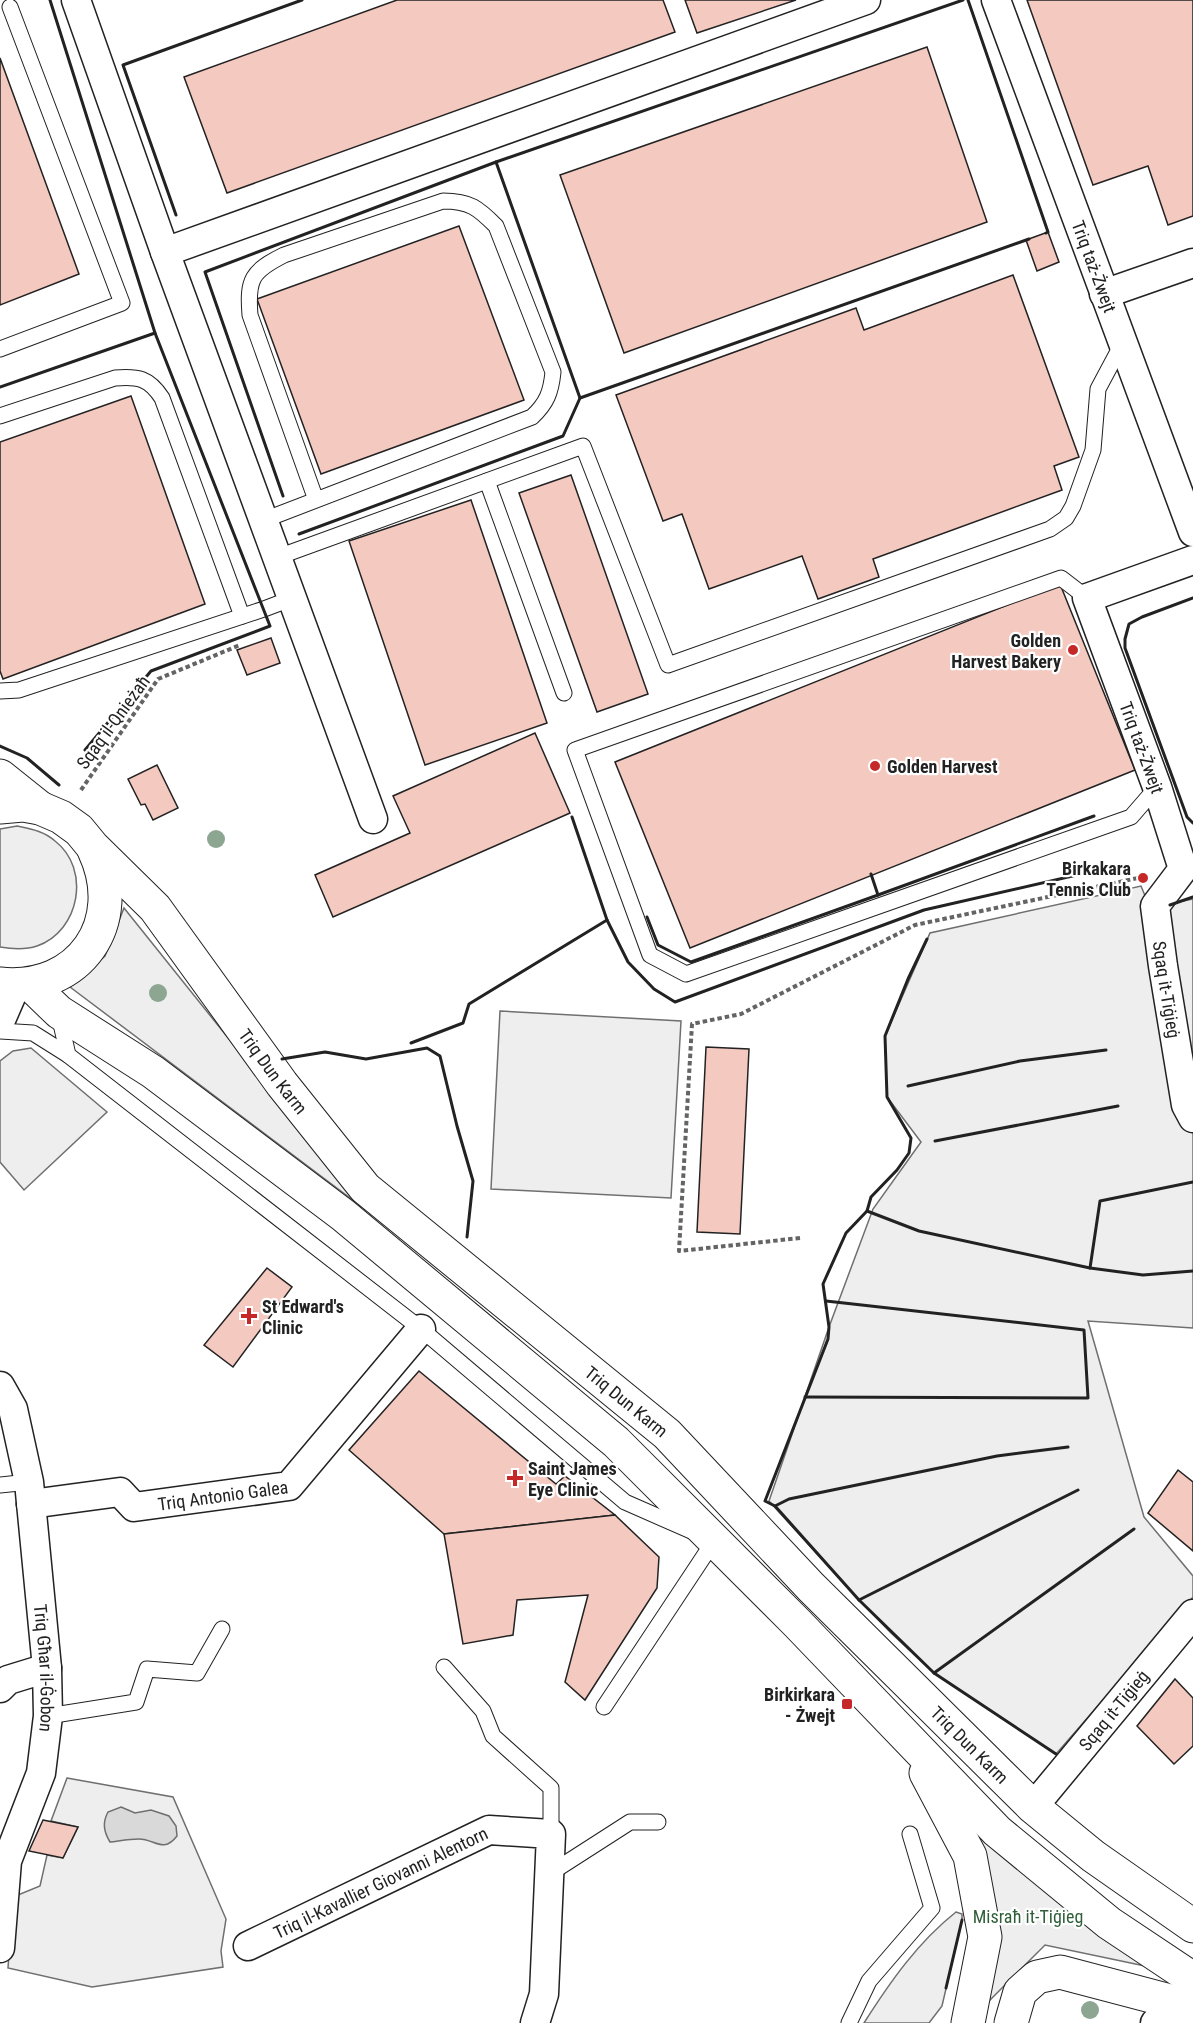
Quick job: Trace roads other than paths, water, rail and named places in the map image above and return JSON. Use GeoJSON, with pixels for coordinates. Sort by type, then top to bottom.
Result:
{"type":"FeatureCollection","features":[{"type":"Feature","properties":{"kind":"highway","name":"Triq Dun Karm"},"geometry":{"type":"LineString","coordinates":[[0,776],[50,813],[79,830],[93,847],[155,908],[282,1084],[365,1188],[667,1434],[811,1587],[1033,1807],[1093,1856],[1193,1926]]}},
{"type":"Feature","properties":{"kind":"highway"},"geometry":{"type":"LineString","coordinates":[[0,807],[23,805],[50,813]]}},
{"type":"Feature","properties":{"kind":"highway","name":"Triq Dun Karm"},"geometry":{"type":"LineString","coordinates":[[15,984],[53,977],[74,964],[94,942],[105,915],[106,886],[102,866],[93,847]]}},
{"type":"Feature","properties":{"kind":"highway","name":"Triq Dun Karm"},"geometry":{"type":"LineString","coordinates":[[15,984],[153,1072],[343,1215],[616,1442],[997,1831],[1109,1923],[1193,1979]]}},
{"type":"Feature","properties":{"kind":"highway"},"geometry":{"type":"LineString","coordinates":[[906,1736],[970,1856],[985,1937],[968,2023]]}},
{"type":"Feature","properties":{"kind":"highway"},"geometry":{"type":"LineString","coordinates":[[1011,2023],[1020,1992],[1037,1977],[1060,1971],[1193,2007]]}},
{"type":"Feature","properties":{"kind":"street"},"geometry":{"type":"LineString","coordinates":[[76,0],[165,252],[373,819]]}},
{"type":"Feature","properties":{"kind":"street"},"geometry":{"type":"LineString","coordinates":[[165,252],[866,0]]}},
{"type":"Feature","properties":{"kind":"street","name":"Triq taż-Żwejt"},"geometry":{"type":"LineString","coordinates":[[996,0],[1193,532]]}},
{"type":"Feature","properties":{"kind":"street"},"geometry":{"type":"LineString","coordinates":[[1104,294],[1193,263]]}},
{"type":"Feature","properties":{"kind":"street"},"geometry":{"type":"LineString","coordinates":[[1087,598],[1193,560]]}},
{"type":"Feature","properties":{"kind":"street","name":"Triq taż-Żwejt"},"geometry":{"type":"LineString","coordinates":[[1087,598],[1188,867]]}},
{"type":"Feature","properties":{"kind":"street","name":"Sqaq it-Tiġieġ"},"geometry":{"type":"LineString","coordinates":[[1188,867],[1155,906],[1186,1105],[1193,1118]]}},
{"type":"Feature","properties":{"kind":"street"},"geometry":{"type":"LineString","coordinates":[[0,1022],[15,984]]}},
{"type":"Feature","properties":{"kind":"street","name":"Triq Antonio Galea"},"geometry":{"type":"LineString","coordinates":[[30,1493],[120,1492],[134,1507],[290,1486],[421,1329]]}},
{"type":"Feature","properties":{"kind":"street","name":"Triq Għar il-Ġobon"},"geometry":{"type":"LineString","coordinates":[[0,1386],[13,1409],[30,1493],[47,1668],[48,1716],[41,1773],[7,1861],[0,1948]]}},
{"type":"Feature","properties":{"kind":"street","name":"Sqaq it-Tiġieġ"},"geometry":{"type":"LineString","coordinates":[[1033,1807],[1193,1614]]}},
{"type":"Feature","properties":{"kind":"street"},"geometry":{"type":"LineString","coordinates":[[0,1688],[8,1680],[47,1668]]}},
{"type":"Feature","properties":{"kind":"street","name":"Triq il-Kavallier Giovanni Alentorn"},"geometry":{"type":"LineString","coordinates":[[248,1946],[489,1830],[551,1834]]}},
{"type":"Feature","properties":{"kind":"street"},"geometry":{"type":"LineString","coordinates":[[535,2023],[544,1994],[551,1834]]}},
{"type":"Feature","properties":{"kind":"street"},"geometry":{"type":"LineString","coordinates":[[1155,2023],[1174,2021],[1178,2023]]}},
{"type":"Feature","properties":{"kind":"lane"},"geometry":{"type":"LineString","coordinates":[[0,349],[122,303],[10,7]]}},
{"type":"Feature","properties":{"kind":"lane"},"geometry":{"type":"LineString","coordinates":[[264,520],[532,417],[544,405],[551,390],[553,372],[496,226],[479,209],[462,201],[443,201],[284,255],[263,265],[253,279],[249,296],[250,315],[316,500]]}},
{"type":"Feature","properties":{"kind":"lane"},"geometry":{"type":"LineString","coordinates":[[278,557],[583,446],[668,665],[1050,529],[1066,518],[1073,506],[1093,450],[1098,389],[1122,344]]}},
{"type":"Feature","properties":{"kind":"lane"},"geometry":{"type":"LineString","coordinates":[[0,416],[115,378],[132,377],[146,380],[155,386],[162,398],[242,616]]}},
{"type":"Feature","properties":{"kind":"lane"},"geometry":{"type":"LineString","coordinates":[[487,481],[564,693]]}},
{"type":"Feature","properties":{"kind":"lane"},"geometry":{"type":"LineString","coordinates":[[1087,598],[1061,578],[575,750],[650,955],[686,974],[1131,817],[1157,788]]}},
{"type":"Feature","properties":{"kind":"lane"},"geometry":{"type":"LineString","coordinates":[[0,691],[19,690],[293,598]]}},
{"type":"Feature","properties":{"kind":"lane"},"geometry":{"type":"LineString","coordinates":[[58,1012],[68,1055]]}},
{"type":"Feature","properties":{"kind":"lane","name":"Triq Dun Karm"},"geometry":{"type":"LineString","coordinates":[[0,1032],[33,1033],[68,1055],[421,1329],[625,1502],[714,1541]]}},
{"type":"Feature","properties":{"kind":"lane"},"geometry":{"type":"LineString","coordinates":[[0,1485],[30,1493]]}},
{"type":"Feature","properties":{"kind":"lane"},"geometry":{"type":"LineString","coordinates":[[604,1707],[714,1541]]}},
{"type":"Feature","properties":{"kind":"lane"},"geometry":{"type":"LineString","coordinates":[[48,1716],[136,1702],[147,1669],[197,1672],[222,1629]]}},
{"type":"Feature","properties":{"kind":"lane"},"geometry":{"type":"LineString","coordinates":[[444,1667],[483,1711],[493,1736],[551,1788],[551,1834]]}},
{"type":"Feature","properties":{"kind":"lane"},"geometry":{"type":"LineString","coordinates":[[549,1874],[630,1822],[658,1822]]}},
{"type":"Feature","properties":{"kind":"lane"},"geometry":{"type":"LineString","coordinates":[[849,2023],[869,1981],[932,1908],[910,1834]]}},
{"type":"Feature","properties":{"kind":"place","name":"Golden Harvest Bakery"},"geometry":{"type":"Point","coordinates":[1073,650]}},
{"type":"Feature","properties":{"kind":"place","name":"Golden Harvest"},"geometry":{"type":"Point","coordinates":[875,766]}},
{"type":"Feature","properties":{"kind":"place","name":"Birkakara Tennis Club"},"geometry":{"type":"Point","coordinates":[1143,878]}},
{"type":"Feature","properties":{"kind":"place","name":"St Edward's Clinic"},"geometry":{"type":"Point","coordinates":[249,1316]}},
{"type":"Feature","properties":{"kind":"place","name":"Saint James Eye Clinic"},"geometry":{"type":"Point","coordinates":[515,1478]}},
{"type":"Feature","properties":{"kind":"place","name":"Birkirkara - Żwejt"},"geometry":{"type":"Point","coordinates":[847,1704]}},
{"type":"Feature","properties":{"kind":"park label","name":"Misraħ it-Tiġieg"},"geometry":{"type":"Point","coordinates":[1028,1916]}}]}
